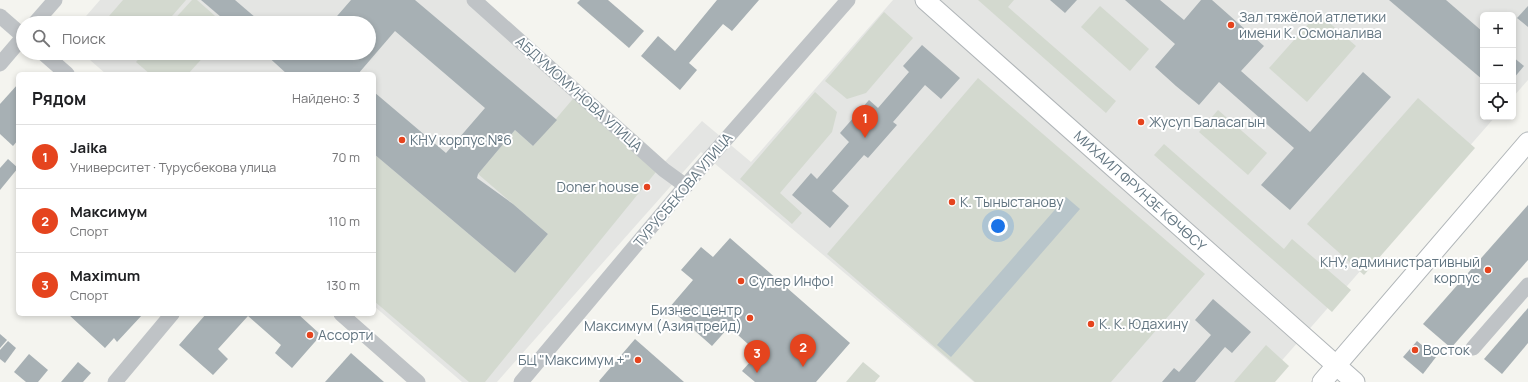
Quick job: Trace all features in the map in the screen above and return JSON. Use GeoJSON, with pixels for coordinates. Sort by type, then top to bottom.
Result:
{"type":"FeatureCollection","features":[{"type":"Feature","properties":{"kind":"main road","name":"МИХАИЛ ФРУНЗЕ КӨЧӨСҮ"},"geometry":{"type":"LineString","coordinates":[[925,0],[1355,382]]}},
{"type":"Feature","properties":{"kind":"main road"},"geometry":{"type":"LineString","coordinates":[[1322,382],[1528,142]]}},
{"type":"Feature","properties":{"kind":"street"},"geometry":{"type":"LineString","coordinates":[[41,16],[55,0]]}},
{"type":"Feature","properties":{"kind":"street","name":"АБДУМОМУНОВА УЛИЦА"},"geometry":{"type":"LineString","coordinates":[[474,0],[664,170],[686,186]]}},
{"type":"Feature","properties":{"kind":"street","name":"ТУРУСБЕКОВА УЛИЦА"},"geometry":{"type":"LineString","coordinates":[[521,382],[686,186],[848,0]]}},
{"type":"Feature","properties":{"kind":"street"},"geometry":{"type":"LineString","coordinates":[[0,16],[16,31]]}},
{"type":"Feature","properties":{"kind":"street"},"geometry":{"type":"LineString","coordinates":[[0,64],[16,45]]}},
{"type":"Feature","properties":{"kind":"street"},"geometry":{"type":"LineString","coordinates":[[51,60],[65,72]]}},
{"type":"Feature","properties":{"kind":"street"},"geometry":{"type":"LineString","coordinates":[[1473,348],[1528,285]]}},
{"type":"Feature","properties":{"kind":"street"},"geometry":{"type":"LineString","coordinates":[[115,382],[170,316]]}},
{"type":"Feature","properties":{"kind":"street"},"geometry":{"type":"LineString","coordinates":[[343,316],[418,382]]}},
{"type":"Feature","properties":{"kind":"shaded area"},"geometry":{"type":"Polygon","coordinates":[[[100,0],[466,0],[660,167],[702,121],[751,162],[893,0],[1528,0],[1528,80],[1516,94],[1516,12],[1480,12],[1480,120],[1492,120],[1263,382],[974,382],[701,152],[497,382],[462,382],[376,308],[376,72],[104,72],[90,60],[376,60],[376,16],[86,16],[100,0]]]}},
{"type":"Feature","properties":{"kind":"shaded area"},"geometry":{"type":"Polygon","coordinates":[[[123,0],[186,0],[172,16],[109,16],[123,0]]]}},
{"type":"Feature","properties":{"kind":"shaded area"},"geometry":{"type":"Polygon","coordinates":[[[192,0],[197,0],[215,16],[177,16],[192,0]]]}},
{"type":"Feature","properties":{"kind":"shaded area"},"geometry":{"type":"Polygon","coordinates":[[[978,0],[1014,0],[1008,7],[1116,101],[1106,113],[978,0]]]}},
{"type":"Feature","properties":{"kind":"shaded area"},"geometry":{"type":"Polygon","coordinates":[[[1100,6],[1149,49],[1130,71],[1081,27],[1100,6]]]}},
{"type":"Feature","properties":{"kind":"shaded area"},"geometry":{"type":"Polygon","coordinates":[[[884,12],[913,38],[866,93],[847,99],[825,81],[884,12]]]}},
{"type":"Feature","properties":{"kind":"shaded area"},"geometry":{"type":"Polygon","coordinates":[[[1318,13],[1356,46],[1307,102],[1269,68],[1318,13]]]}},
{"type":"Feature","properties":{"kind":"shaded area"},"geometry":{"type":"Polygon","coordinates":[[[138,60],[201,60],[190,72],[148,72],[136,62],[138,60]]]}},
{"type":"Feature","properties":{"kind":"shaded area"},"geometry":{"type":"Polygon","coordinates":[[[978,78],[1205,274],[1111,382],[975,382],[827,254],[978,78]]]}},
{"type":"Feature","properties":{"kind":"shaded area"},"geometry":{"type":"Polygon","coordinates":[[[815,92],[837,112],[832,132],[780,193],[802,213],[792,224],[740,179],[815,92]]]}},
{"type":"Feature","properties":{"kind":"shaded area"},"geometry":{"type":"Polygon","coordinates":[[[577,94],[660,167],[485,382],[469,382],[376,303],[376,156],[515,273],[548,234],[478,174],[515,130],[533,146],[577,94]]]}},
{"type":"Feature","properties":{"kind":"shaded area"},"geometry":{"type":"Polygon","coordinates":[[[1418,98],[1475,148],[1364,275],[1307,224],[1418,98]]]}},
{"type":"Feature","properties":{"kind":"shaded area"},"geometry":{"type":"Polygon","coordinates":[[[1218,110],[1267,153],[1248,175],[1199,132],[1218,110]]]}},
{"type":"Feature","properties":{"kind":"shaded area"},"geometry":{"type":"Polygon","coordinates":[[[1164,144],[1284,249],[1292,239],[1351,290],[1332,312],[1154,155],[1164,144]]]}},
{"type":"Feature","properties":{"kind":"shaded area"},"geometry":{"type":"Polygon","coordinates":[[[1066,197],[1080,209],[951,357],[937,345],[1066,197]]]}},
{"type":"Feature","properties":{"kind":"shaded area"},"geometry":{"type":"Polygon","coordinates":[[[1266,345],[1289,366],[1275,382],[1234,382],[1266,345]]]}},
{"type":"Feature","properties":{"kind":"shaded area"},"geometry":{"type":"Polygon","coordinates":[[[863,362],[880,376],[875,382],[846,382],[863,362]]]}},
{"type":"Feature","properties":{"kind":"building"},"geometry":{"type":"Polygon","coordinates":[[[201,0],[235,0],[254,16],[220,16],[201,0]]]}},
{"type":"Feature","properties":{"kind":"building","name":"КНУ корпус №6"},"geometry":{"type":"Polygon","coordinates":[[[351,0],[415,0],[557,120],[533,146],[515,130],[478,174],[477,178],[513,204],[548,234],[515,273],[376,156],[376,94],[446,153],[485,108],[395,31],[376,53],[376,16],[337,16],[351,0]]]}},
{"type":"Feature","properties":{"kind":"building"},"geometry":{"type":"Polygon","coordinates":[[[580,0],[608,0],[644,31],[629,48],[577,3],[580,0]]]}},
{"type":"Feature","properties":{"kind":"building"},"geometry":{"type":"Polygon","coordinates":[[[717,0],[759,0],[732,31],[723,24],[689,63],[697,70],[680,90],[641,56],[658,36],[675,51],[717,0]]]}},
{"type":"Feature","properties":{"kind":"building"},"geometry":{"type":"Polygon","coordinates":[[[1050,0],[1077,0],[1065,13],[1050,0]]]}},
{"type":"Feature","properties":{"kind":"building"},"geometry":{"type":"Polygon","coordinates":[[[1125,0],[1160,0],[1184,20],[1201,0],[1212,0],[1264,46],[1241,71],[1310,132],[1363,72],[1391,97],[1290,210],[1261,185],[1294,148],[1219,82],[1199,105],[1176,86],[1155,67],[1175,44],[1125,0]]]}},
{"type":"Feature","properties":{"kind":"building"},"geometry":{"type":"Polygon","coordinates":[[[1389,0],[1446,0],[1480,29],[1480,77],[1389,0]]]}},
{"type":"Feature","properties":{"kind":"building"},"geometry":{"type":"Polygon","coordinates":[[[1528,6],[1528,27],[1517,18],[1528,6]]]}},
{"type":"Feature","properties":{"kind":"building"},"geometry":{"type":"Polygon","coordinates":[[[922,45],[960,78],[941,99],[925,85],[893,122],[897,125],[868,158],[864,155],[832,191],[849,206],[830,228],[792,195],[811,173],[817,179],[849,142],[840,133],[869,100],[878,108],[909,72],[903,66],[922,45]]]}},
{"type":"Feature","properties":{"kind":"building"},"geometry":{"type":"Polygon","coordinates":[[[1516,59],[1524,66],[1516,75],[1516,59]]]}},
{"type":"Feature","properties":{"kind":"building","name":"КНУ корпус №6"},"geometry":{"type":"Polygon","coordinates":[[[272,60],[370,60],[360,72],[285,72],[272,60]]]}},
{"type":"Feature","properties":{"kind":"building"},"geometry":{"type":"Polygon","coordinates":[[[16,86],[16,142],[13,146],[0,134],[0,104],[16,86]]]}},
{"type":"Feature","properties":{"kind":"building"},"geometry":{"type":"Polygon","coordinates":[[[8,159],[16,166],[16,170],[0,190],[0,168],[8,159]]]}},
{"type":"Feature","properties":{"kind":"building"},"geometry":{"type":"Polygon","coordinates":[[[1528,205],[1528,260],[1451,348],[1423,324],[1528,205]]]}},
{"type":"Feature","properties":{"kind":"building","name":"Бизнес центр Максимум (Азия трейд)"},"geometry":{"type":"Polygon","coordinates":[[[730,238],[850,343],[816,382],[755,382],[742,371],[758,353],[729,327],[712,346],[669,308],[693,280],[681,270],[701,247],[713,257],[730,238]]]}},
{"type":"Feature","properties":{"kind":"building"},"geometry":{"type":"Polygon","coordinates":[[[1213,299],[1251,332],[1232,353],[1225,347],[1195,382],[1162,382],[1174,368],[1179,372],[1211,335],[1195,320],[1213,299]]]}},
{"type":"Feature","properties":{"kind":"building"},"geometry":{"type":"Polygon","coordinates":[[[1528,308],[1528,343],[1502,374],[1484,359],[1528,308]]]}},
{"type":"Feature","properties":{"kind":"building"},"geometry":{"type":"Polygon","coordinates":[[[70,316],[141,316],[117,342],[114,338],[105,348],[70,316]]]}},
{"type":"Feature","properties":{"kind":"building"},"geometry":{"type":"Polygon","coordinates":[[[204,316],[248,316],[218,349],[228,359],[213,375],[179,345],[204,316]]]}},
{"type":"Feature","properties":{"kind":"building"},"geometry":{"type":"Polygon","coordinates":[[[248,316],[300,316],[321,335],[292,368],[275,353],[281,345],[248,316]]]}},
{"type":"Feature","properties":{"kind":"building"},"geometry":{"type":"Polygon","coordinates":[[[0,334],[7,340],[0,348],[0,334]]]}},
{"type":"Feature","properties":{"kind":"building","name":"БЦ \"Максимум +\""},"geometry":{"type":"Polygon","coordinates":[[[635,339],[684,382],[600,382],[599,381],[635,339]]]}},
{"type":"Feature","properties":{"kind":"building"},"geometry":{"type":"Polygon","coordinates":[[[8,341],[16,348],[5,363],[0,359],[0,350],[8,341]]]}},
{"type":"Feature","properties":{"kind":"building"},"geometry":{"type":"Polygon","coordinates":[[[1417,341],[1436,357],[1423,374],[1403,357],[1417,341]]]}},
{"type":"Feature","properties":{"kind":"building"},"geometry":{"type":"Polygon","coordinates":[[[351,353],[384,382],[325,382],[351,353]]]}},
{"type":"Feature","properties":{"kind":"building"},"geometry":{"type":"Polygon","coordinates":[[[29,354],[48,370],[38,382],[26,382],[14,372],[29,354]]]}},
{"type":"Feature","properties":{"kind":"building"},"geometry":{"type":"Polygon","coordinates":[[[78,362],[91,373],[83,382],[61,382],[78,362]]]}},
{"type":"Feature","properties":{"kind":"place","name":"Зал тяжёлой атлетики имени К. Осмоналива"},"geometry":{"type":"Point","coordinates":[1231,25]}},
{"type":"Feature","properties":{"kind":"place","name":"Жусуп Баласагын"},"geometry":{"type":"Point","coordinates":[1141,122]}},
{"type":"Feature","properties":{"kind":"place","name":"Jaika"},"geometry":{"type":"Point","coordinates":[865,138]}},
{"type":"Feature","properties":{"kind":"place","name":"КНУ корпус №6"},"geometry":{"type":"Point","coordinates":[402,140]}},
{"type":"Feature","properties":{"kind":"place","name":"Doner house"},"geometry":{"type":"Point","coordinates":[647,187]}},
{"type":"Feature","properties":{"kind":"place","name":"К. Тыныстанову"},"geometry":{"type":"Point","coordinates":[952,202]}},
{"type":"Feature","properties":{"kind":"place","name":"КНУ, административный корпус"},"geometry":{"type":"Point","coordinates":[1488,270]}},
{"type":"Feature","properties":{"kind":"place","name":"Супер Инфо!"},"geometry":{"type":"Point","coordinates":[741,281]}},
{"type":"Feature","properties":{"kind":"place","name":"Бизнес центр Максимум (Азия трейд)"},"geometry":{"type":"Point","coordinates":[750,318]}},
{"type":"Feature","properties":{"kind":"place","name":"К. К. Юдахину"},"geometry":{"type":"Point","coordinates":[1091,324]}},
{"type":"Feature","properties":{"kind":"place","name":"Ассорти"},"geometry":{"type":"Point","coordinates":[310,335]}},
{"type":"Feature","properties":{"kind":"place","name":"Восток"},"geometry":{"type":"Point","coordinates":[1415,350]}},
{"type":"Feature","properties":{"kind":"place","name":"БЦ \"Максимум +\""},"geometry":{"type":"Point","coordinates":[638,360]}},
{"type":"Feature","properties":{"kind":"place","name":"Максимум"},"geometry":{"type":"Point","coordinates":[803,367]}},
{"type":"Feature","properties":{"kind":"place","name":"Maximum"},"geometry":{"type":"Point","coordinates":[757,373]}}]}
